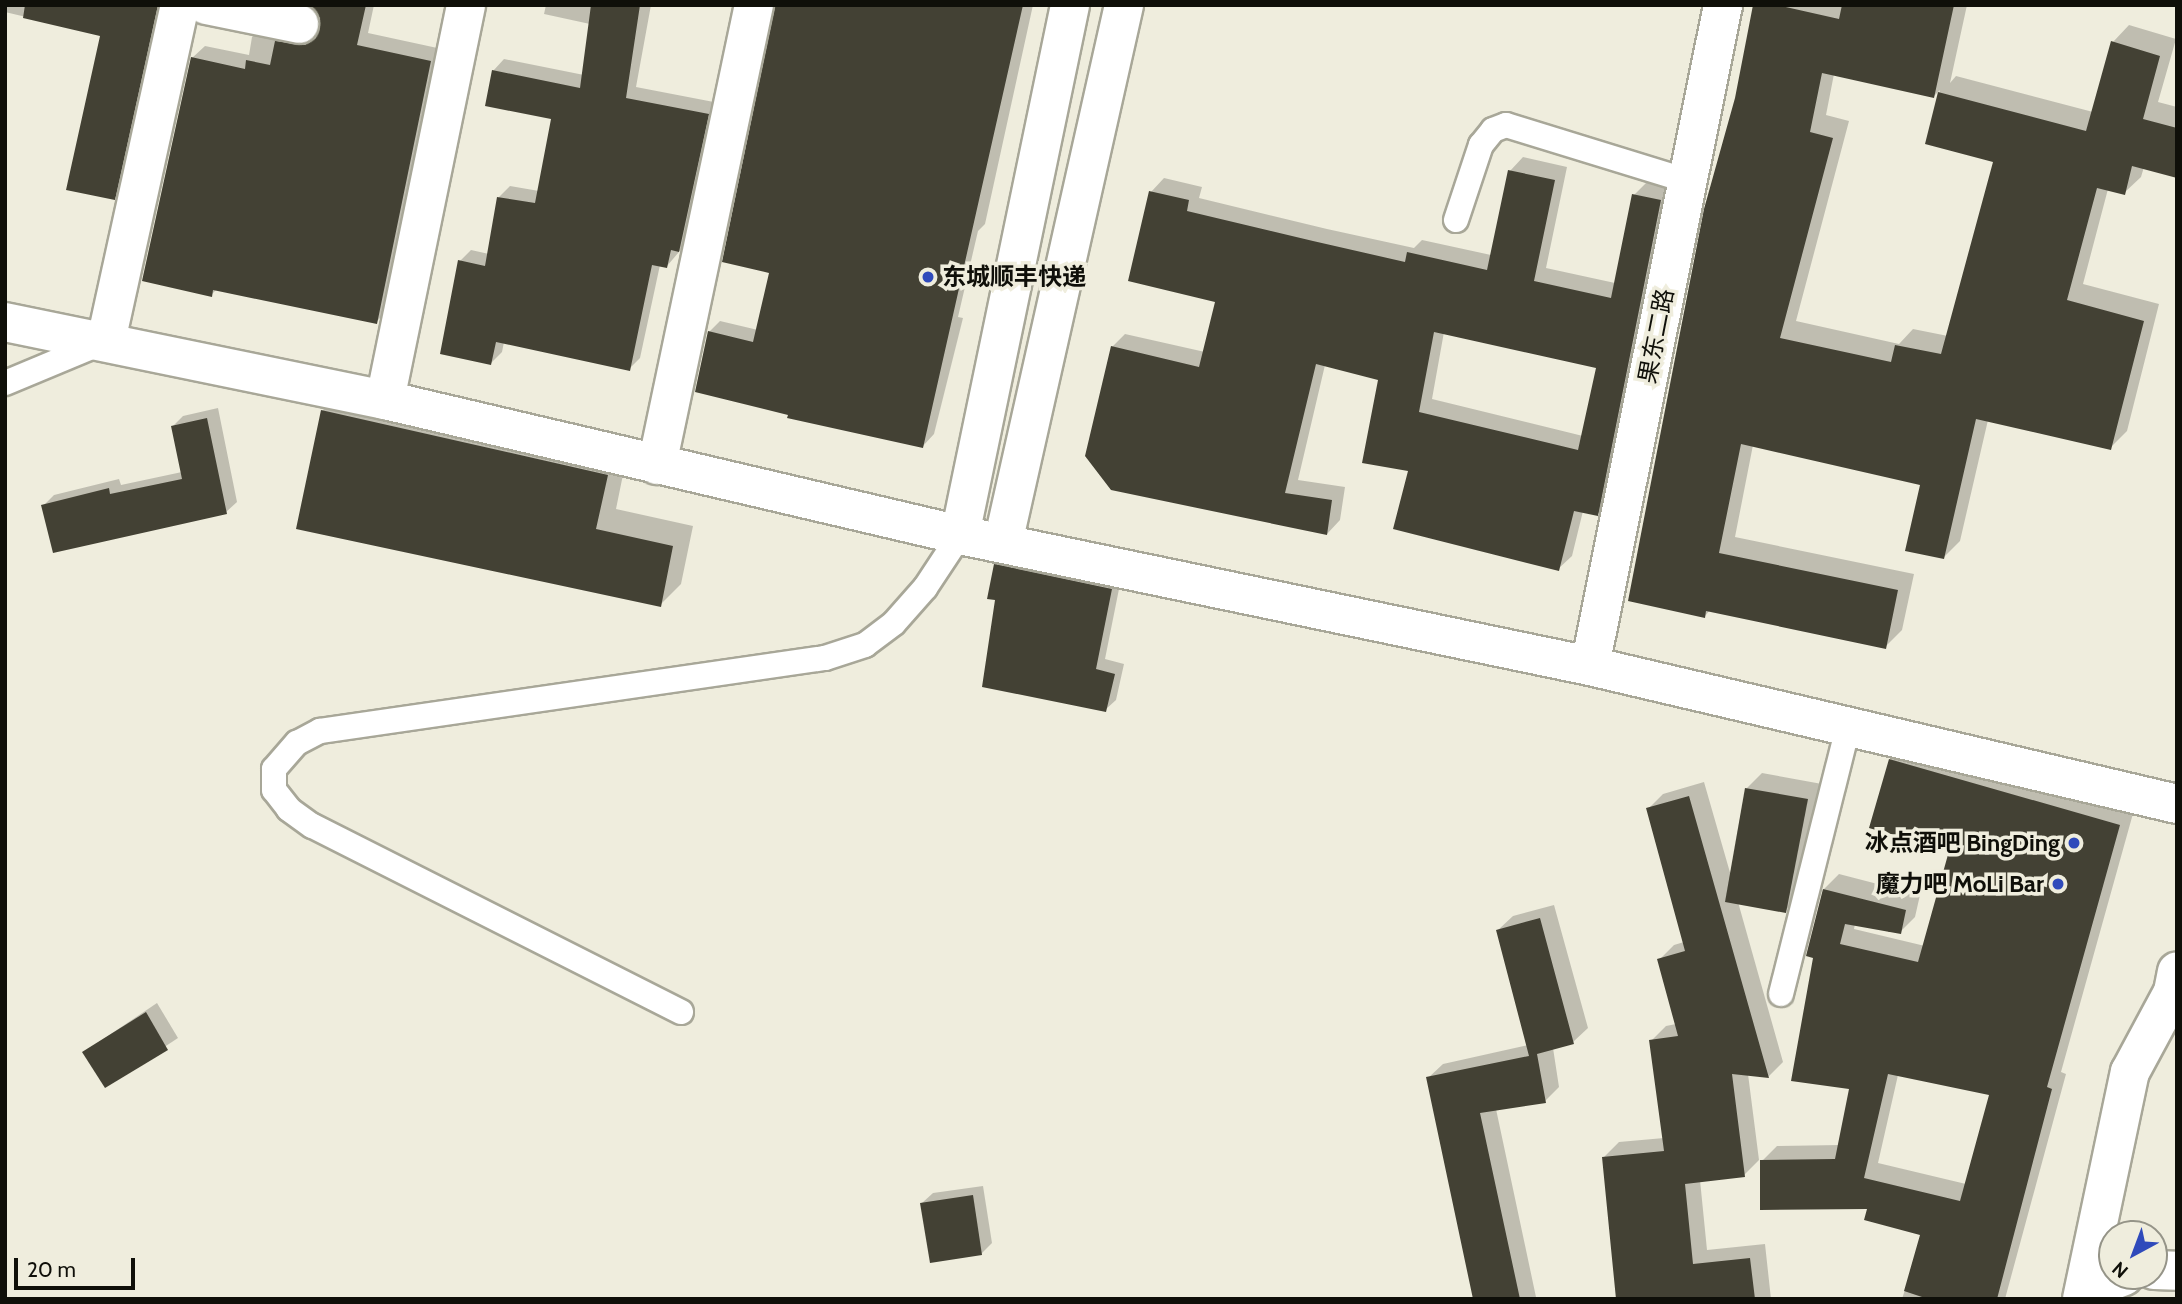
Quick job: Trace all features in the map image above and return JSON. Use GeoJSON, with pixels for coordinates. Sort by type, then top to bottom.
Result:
{"type":"FeatureCollection","features":[{"type":"Feature","properties":{"kind":"street"},"geometry":{"type":"LineString","coordinates":[[106,341],[180,5]]}},
{"type":"Feature","properties":{"kind":"street"},"geometry":{"type":"LineString","coordinates":[[206,5],[299,24]]}},
{"type":"Feature","properties":{"kind":"street"},"geometry":{"type":"LineString","coordinates":[[385,400],[466,5]]}},
{"type":"Feature","properties":{"kind":"street"},"geometry":{"type":"LineString","coordinates":[[657,465],[754,5]]}},
{"type":"Feature","properties":{"kind":"street"},"geometry":{"type":"LineString","coordinates":[[960,535],[1070,5]]}},
{"type":"Feature","properties":{"kind":"street"},"geometry":{"type":"LineString","coordinates":[[1003,544],[1124,5]]}},
{"type":"Feature","properties":{"kind":"street","name":"果东二路"},"geometry":{"type":"LineString","coordinates":[[1590,666],[1723,5]]}},
{"type":"Feature","properties":{"kind":"street"},"geometry":{"type":"LineString","coordinates":[[5,323],[106,341],[385,400],[960,535],[1590,666],[2177,804]]}},
{"type":"Feature","properties":{"kind":"street"},"geometry":{"type":"LineString","coordinates":[[2082,1299],[2130,1072],[2175,989]]}},
{"type":"Feature","properties":{"kind":"lane"},"geometry":{"type":"LineString","coordinates":[[1456,220],[1481,145],[1493,130],[1506,125],[1688,181]]}},
{"type":"Feature","properties":{"kind":"lane"},"geometry":{"type":"LineString","coordinates":[[10,379],[106,341]]}},
{"type":"Feature","properties":{"kind":"lane"},"geometry":{"type":"LineString","coordinates":[[681,1012],[312,826],[289,810],[274,790],[274,769],[297,743],[320,731],[825,658],[865,645],[894,623],[925,588],[960,535]]}},
{"type":"Feature","properties":{"kind":"lane"},"geometry":{"type":"LineString","coordinates":[[1781,994],[1848,727]]}},
{"type":"Feature","properties":{"kind":"building"},"geometry":{"type":"Polygon","coordinates":[[[25,5],[158,5],[115,200],[66,190],[100,36],[23,18],[25,5]]]}},
{"type":"Feature","properties":{"kind":"building"},"geometry":{"type":"Polygon","coordinates":[[[309,5],[366,5],[357,45],[431,61],[377,324],[213,290],[212,297],[142,281],[191,57],[245,69],[246,60],[270,65],[275,41],[305,45],[316,38],[320,18],[309,5]]]}},
{"type":"Feature","properties":{"kind":"building"},"geometry":{"type":"Polygon","coordinates":[[[591,5],[640,5],[626,98],[709,114],[679,252],[671,250],[667,268],[652,265],[630,371],[496,342],[491,365],[440,354],[458,260],[485,266],[497,197],[535,203],[551,119],[485,106],[492,70],[580,88],[591,5]]]}},
{"type":"Feature","properties":{"kind":"building"},"geometry":{"type":"Polygon","coordinates":[[[775,5],[1023,5],[923,448],[787,418],[788,415],[695,392],[708,331],[753,342],[769,273],[722,262],[775,5]]]}},
{"type":"Feature","properties":{"kind":"building"},"geometry":{"type":"Polygon","coordinates":[[[1753,5],[1777,5],[1839,19],[1842,5],[1954,5],[1934,98],[1822,73],[1810,132],[1833,138],[1780,338],[1891,362],[1895,345],[1941,354],[1993,162],[1925,144],[1938,92],[2086,131],[2111,41],[2160,56],[2143,119],[2177,128],[2177,178],[2132,166],[2125,195],[2097,188],[2067,300],[2144,321],[2111,450],[1976,419],[1944,559],[1905,551],[1920,485],[1741,444],[1719,553],[1898,590],[1886,649],[1706,611],[1705,618],[1628,601],[1704,209],[1735,98],[1753,5]]]}},
{"type":"Feature","properties":{"kind":"building"},"geometry":{"type":"Polygon","coordinates":[[[1508,170],[1555,180],[1534,281],[1611,298],[1632,194],[1661,200],[1598,516],[1574,511],[1559,571],[1393,529],[1408,471],[1362,463],[1378,380],[1316,364],[1285,493],[1332,500],[1327,535],[1111,490],[1085,456],[1111,346],[1199,367],[1215,302],[1128,281],[1149,191],[1189,200],[1187,211],[1313,241],[1405,262],[1407,252],[1487,270],[1508,170]],[[1434,332],[1419,412],[1578,450],[1596,368],[1434,332]]]}},
{"type":"Feature","properties":{"kind":"building"},"geometry":{"type":"Polygon","coordinates":[[[321,410],[608,475],[596,529],[673,546],[661,607],[296,529],[321,410]]]}},
{"type":"Feature","properties":{"kind":"building"},"geometry":{"type":"Polygon","coordinates":[[[207,418],[227,514],[53,553],[41,505],[109,488],[110,494],[182,479],[171,426],[207,418]]]}},
{"type":"Feature","properties":{"kind":"building"},"geometry":{"type":"Polygon","coordinates":[[[994,564],[1112,589],[1096,669],[1115,674],[1106,712],[982,687],[995,600],[987,599],[994,564]]]}},
{"type":"Feature","properties":{"kind":"building"},"geometry":{"type":"Polygon","coordinates":[[[1889,759],[2120,825],[2047,1087],[2052,1089],[1997,1299],[1928,1299],[1904,1291],[1920,1235],[1864,1220],[1867,1209],[1760,1210],[1760,1160],[1835,1159],[1849,1089],[1791,1081],[1813,958],[1806,956],[1823,889],[1906,910],[1901,934],[1845,924],[1840,944],[1918,962],[1949,851],[1869,828],[1889,759]],[[1888,1074],[1864,1178],[1960,1201],[1989,1095],[1888,1074]]]}},
{"type":"Feature","properties":{"kind":"building"},"geometry":{"type":"Polygon","coordinates":[[[1745,788],[1808,799],[1786,913],[1725,902],[1745,788]]]}},
{"type":"Feature","properties":{"kind":"building"},"geometry":{"type":"Polygon","coordinates":[[[1689,796],[1769,1078],[1732,1074],[1745,1177],[1685,1184],[1693,1264],[1750,1258],[1755,1299],[1616,1299],[1602,1157],[1664,1151],[1649,1040],[1678,1036],[1657,959],[1685,951],[1646,808],[1689,796]]]}},
{"type":"Feature","properties":{"kind":"building"},"geometry":{"type":"Polygon","coordinates":[[[1540,918],[1574,1044],[1537,1054],[1546,1103],[1480,1113],[1520,1299],[1473,1299],[1426,1077],[1529,1056],[1496,930],[1540,918]]]}},
{"type":"Feature","properties":{"kind":"building"},"geometry":{"type":"Polygon","coordinates":[[[146,1012],[168,1050],[105,1088],[82,1052],[146,1012]]]}},
{"type":"Feature","properties":{"kind":"building"},"geometry":{"type":"Polygon","coordinates":[[[973,1195],[982,1255],[930,1263],[920,1203],[973,1195]]]}},
{"type":"Feature","properties":{"kind":"place","name":"东城顺丰快递"},"geometry":{"type":"Point","coordinates":[928,277]}},
{"type":"Feature","properties":{"kind":"place","name":"冰点酒吧 BingDing"},"geometry":{"type":"Point","coordinates":[2074,843]}},
{"type":"Feature","properties":{"kind":"place","name":"魔力吧 MoLi Bar"},"geometry":{"type":"Point","coordinates":[2058,884]}}]}
